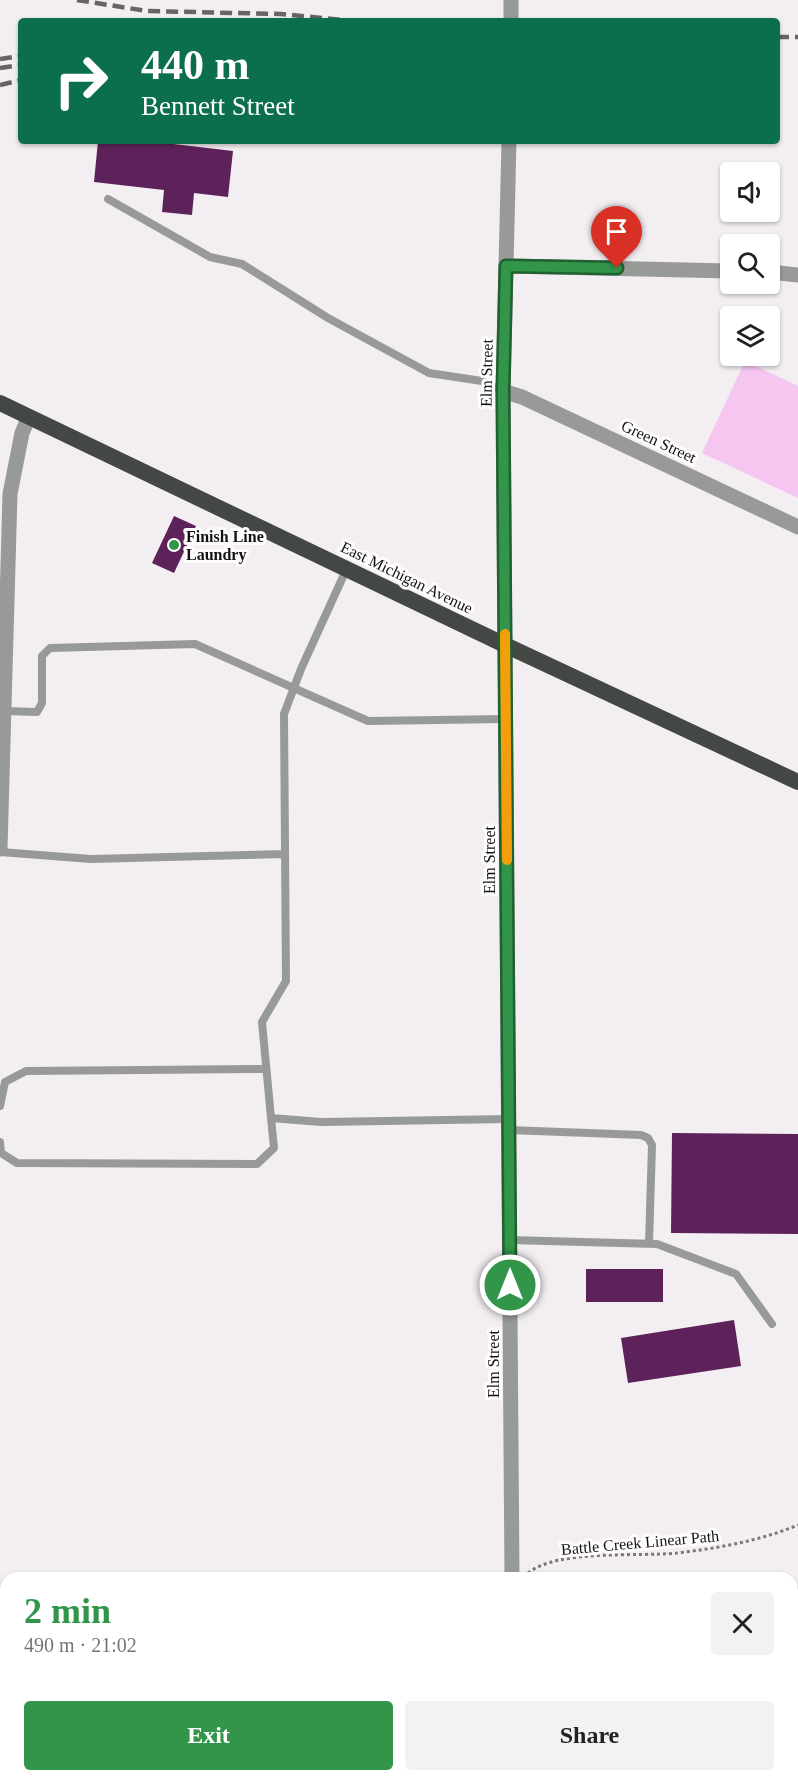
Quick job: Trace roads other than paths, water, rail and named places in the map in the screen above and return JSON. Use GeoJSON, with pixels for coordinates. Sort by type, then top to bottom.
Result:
{"type":"FeatureCollection","features":[{"type":"Feature","properties":{"kind":"highway","name":"East Michigan Avenue"},"geometry":{"type":"LineString","coordinates":[[0,403],[505,645],[798,782]]}},
{"type":"Feature","properties":{"kind":"street"},"geometry":{"type":"LineString","coordinates":[[511,0],[511,18]]}},
{"type":"Feature","properties":{"kind":"street","name":"Elm Street"},"geometry":{"type":"LineString","coordinates":[[508,144],[503,391],[512,1572]]}},
{"type":"Feature","properties":{"kind":"street"},"geometry":{"type":"LineString","coordinates":[[506,266],[720,271]]}},
{"type":"Feature","properties":{"kind":"street"},"geometry":{"type":"LineString","coordinates":[[780,273],[798,275]]}},
{"type":"Feature","properties":{"kind":"street","name":"Green Street"},"geometry":{"type":"LineString","coordinates":[[503,391],[522,397],[798,527]]}},
{"type":"Feature","properties":{"kind":"street"},"geometry":{"type":"LineString","coordinates":[[0,851],[10,494],[22,433],[29,417]]}},
{"type":"Feature","properties":{"kind":"lane"},"geometry":{"type":"LineString","coordinates":[[108,199],[210,256],[242,264],[328,318],[429,373],[482,381],[503,391]]}},
{"type":"Feature","properties":{"kind":"lane"},"geometry":{"type":"LineString","coordinates":[[0,1142],[1,1153],[17,1163],[258,1164],[274,1148],[262,1022],[286,981],[284,714],[348,568]]}},
{"type":"Feature","properties":{"kind":"lane"},"geometry":{"type":"LineString","coordinates":[[4,711],[37,712],[42,703],[42,656],[50,648],[195,644],[368,721],[506,719]]}},
{"type":"Feature","properties":{"kind":"lane"},"geometry":{"type":"LineString","coordinates":[[0,851],[91,859],[285,854]]}},
{"type":"Feature","properties":{"kind":"lane"},"geometry":{"type":"LineString","coordinates":[[0,1106],[5,1082],[26,1071],[267,1069]]}},
{"type":"Feature","properties":{"kind":"lane"},"geometry":{"type":"LineString","coordinates":[[271,1118],[321,1122],[509,1125],[648,1138],[652,1145],[649,1244]]}},
{"type":"Feature","properties":{"kind":"lane"},"geometry":{"type":"LineString","coordinates":[[510,1240],[657,1244],[736,1274],[772,1324]]}},
{"type":"Feature","properties":{"kind":"railway"},"geometry":{"type":"LineString","coordinates":[[77,0],[147,11],[281,14],[322,18]]}},
{"type":"Feature","properties":{"kind":"railway"},"geometry":{"type":"LineString","coordinates":[[780,37],[798,37]]}},
{"type":"Feature","properties":{"kind":"railway"},"geometry":{"type":"LineString","coordinates":[[0,59],[18,56]]}},
{"type":"Feature","properties":{"kind":"railway"},"geometry":{"type":"LineString","coordinates":[[0,68],[18,65]]}},
{"type":"Feature","properties":{"kind":"railway"},"geometry":{"type":"LineString","coordinates":[[0,85],[18,81]]}},
{"type":"Feature","properties":{"kind":"place","name":"Finish Line Laundry"},"geometry":{"type":"Point","coordinates":[174,545]}}]}
